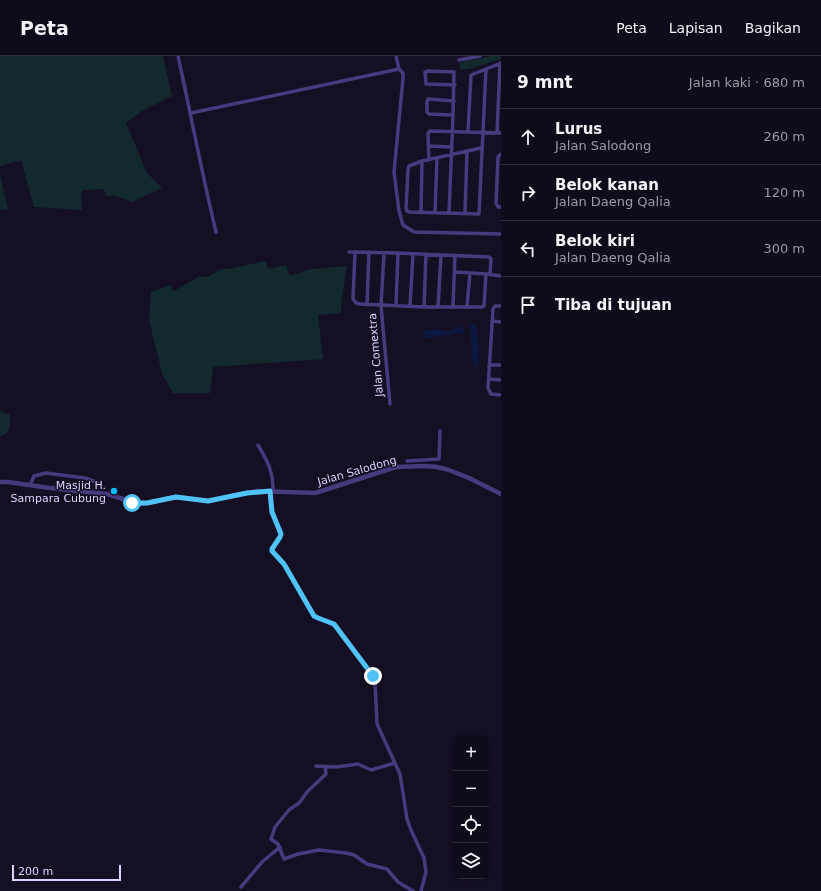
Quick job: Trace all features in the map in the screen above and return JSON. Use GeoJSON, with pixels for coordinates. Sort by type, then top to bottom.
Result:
{"type":"FeatureCollection","features":[{"type":"Feature","properties":{"kind":"street"},"geometry":{"type":"LineString","coordinates":[[178,56],[216,232]]}},
{"type":"Feature","properties":{"kind":"street"},"geometry":{"type":"LineString","coordinates":[[396,56],[399,69],[403,73],[403,79],[394,172],[399,211],[403,225],[410,231],[414,232],[501,234]]}},
{"type":"Feature","properties":{"kind":"street"},"geometry":{"type":"LineString","coordinates":[[459,60],[480,56]]}},
{"type":"Feature","properties":{"kind":"street"},"geometry":{"type":"LineString","coordinates":[[429,160],[428,133],[430,131],[499,133],[500,63],[470,76],[468,132]]}},
{"type":"Feature","properties":{"kind":"street"},"geometry":{"type":"LineString","coordinates":[[191,113],[399,69]]}},
{"type":"Feature","properties":{"kind":"street"},"geometry":{"type":"LineString","coordinates":[[481,148],[422,161],[409,166],[406,209],[410,212],[421,213],[479,214],[486,69]]}},
{"type":"Feature","properties":{"kind":"street"},"geometry":{"type":"LineString","coordinates":[[449,213],[455,85],[455,75],[453,72],[425,72],[426,84],[455,85]]}},
{"type":"Feature","properties":{"kind":"street"},"geometry":{"type":"LineString","coordinates":[[453,115],[428,113],[427,102],[428,100],[454,101]]}},
{"type":"Feature","properties":{"kind":"street"},"geometry":{"type":"LineString","coordinates":[[428,146],[452,147]]}},
{"type":"Feature","properties":{"kind":"street"},"geometry":{"type":"LineString","coordinates":[[465,213],[467,150]]}},
{"type":"Feature","properties":{"kind":"street"},"geometry":{"type":"LineString","coordinates":[[501,154],[498,157],[496,203],[498,207],[501,207]]}},
{"type":"Feature","properties":{"kind":"street"},"geometry":{"type":"LineString","coordinates":[[435,213],[437,158]]}},
{"type":"Feature","properties":{"kind":"street"},"geometry":{"type":"LineString","coordinates":[[421,213],[422,161]]}},
{"type":"Feature","properties":{"kind":"street"},"geometry":{"type":"LineString","coordinates":[[349,252],[355,252],[369,252],[455,255],[489,257],[491,259],[484,306],[453,306],[451,308],[438,308],[381,306],[356,303],[353,299],[355,252]]}},
{"type":"Feature","properties":{"kind":"street"},"geometry":{"type":"LineString","coordinates":[[367,305],[369,252]]}},
{"type":"Feature","properties":{"kind":"street","name":"Jalan Comextra"},"geometry":{"type":"LineString","coordinates":[[384,253],[381,306],[390,404]]}},
{"type":"Feature","properties":{"kind":"street"},"geometry":{"type":"LineString","coordinates":[[396,306],[398,253]]}},
{"type":"Feature","properties":{"kind":"street"},"geometry":{"type":"LineString","coordinates":[[410,306],[413,254]]}},
{"type":"Feature","properties":{"kind":"street"},"geometry":{"type":"LineString","coordinates":[[424,307],[426,254]]}},
{"type":"Feature","properties":{"kind":"street"},"geometry":{"type":"LineString","coordinates":[[438,308],[441,255]]}},
{"type":"Feature","properties":{"kind":"street"},"geometry":{"type":"LineString","coordinates":[[453,306],[455,255]]}},
{"type":"Feature","properties":{"kind":"street"},"geometry":{"type":"LineString","coordinates":[[454,272],[501,276]]}},
{"type":"Feature","properties":{"kind":"street"},"geometry":{"type":"LineString","coordinates":[[467,307],[470,273]]}},
{"type":"Feature","properties":{"kind":"street"},"geometry":{"type":"LineString","coordinates":[[501,306],[494,307],[488,388],[490,393],[501,394]]}},
{"type":"Feature","properties":{"kind":"street"},"geometry":{"type":"LineString","coordinates":[[492,321],[501,322]]}},
{"type":"Feature","properties":{"kind":"street"},"geometry":{"type":"LineString","coordinates":[[489,365],[501,365]]}},
{"type":"Feature","properties":{"kind":"street"},"geometry":{"type":"LineString","coordinates":[[489,379],[501,380]]}},
{"type":"Feature","properties":{"kind":"street"},"geometry":{"type":"LineString","coordinates":[[407,461],[439,459],[440,431]]}},
{"type":"Feature","properties":{"kind":"street"},"geometry":{"type":"LineString","coordinates":[[258,445],[268,462],[272,473],[272,512],[281,534],[272,551],[284,564],[314,616],[334,624],[376,682],[376,724],[400,774],[407,819],[424,858],[426,872],[421,891]]}},
{"type":"Feature","properties":{"kind":"street","name":"Jalan Salodong"},"geometry":{"type":"LineString","coordinates":[[0,482],[107,494],[139,504],[176,497],[208,501],[247,493],[272,491],[287,493],[315,493],[396,467],[425,466],[449,470],[501,494]]}},
{"type":"Feature","properties":{"kind":"street"},"geometry":{"type":"LineString","coordinates":[[30,485],[34,476],[46,473],[85,478],[99,483]]}},
{"type":"Feature","properties":{"kind":"street"},"geometry":{"type":"LineString","coordinates":[[316,766],[336,767],[358,764],[371,770],[395,763]]}},
{"type":"Feature","properties":{"kind":"street"},"geometry":{"type":"LineString","coordinates":[[325,767],[326,774],[308,791],[299,803],[291,808],[275,827],[271,839],[280,847],[284,859],[298,854],[319,850],[354,855],[367,864],[387,869],[398,882],[413,891]]}},
{"type":"Feature","properties":{"kind":"street"},"geometry":{"type":"LineString","coordinates":[[241,887],[262,862],[280,847]]}},
{"type":"Feature","properties":{"kind":"green space"},"geometry":{"type":"Polygon","coordinates":[[[0,56],[163,56],[172,96],[142,111],[126,123],[147,173],[162,188],[132,202],[116,196],[106,196],[104,189],[83,190],[81,196],[82,210],[34,207],[21,160],[0,166],[0,56]]]}},
{"type":"Feature","properties":{"kind":"green space"},"geometry":{"type":"Polygon","coordinates":[[[491,56],[501,56],[501,59],[473,68],[461,70],[459,64],[461,62],[491,56]]]}},
{"type":"Feature","properties":{"kind":"green space"},"geometry":{"type":"Polygon","coordinates":[[[0,174],[8,210],[0,209],[0,174]]]}},
{"type":"Feature","properties":{"kind":"green space"},"geometry":{"type":"Polygon","coordinates":[[[266,261],[268,269],[286,265],[290,276],[311,269],[347,266],[341,313],[318,315],[323,359],[213,367],[210,393],[173,393],[162,373],[149,320],[151,292],[170,285],[174,291],[200,276],[207,277],[220,270],[266,261]]]}},
{"type":"Feature","properties":{"kind":"green space"},"geometry":{"type":"Polygon","coordinates":[[[0,408],[1,411],[10,414],[10,428],[7,433],[0,437],[0,408]]]}},
{"type":"Feature","properties":{"kind":"water"},"geometry":{"type":"Polygon","coordinates":[[[475,324],[479,351],[479,362],[476,368],[473,364],[470,330],[470,325],[475,324]]]}},
{"type":"Feature","properties":{"kind":"water"},"geometry":{"type":"Polygon","coordinates":[[[458,327],[463,327],[463,333],[426,338],[423,336],[425,330],[438,329],[449,332],[458,327]]]}},
{"type":"Feature","properties":{"kind":"place","name":"Masjid H. Sampara Cubung"},"geometry":{"type":"Point","coordinates":[114,491]}},
{"type":"Feature","properties":{"kind":"route"},"geometry":{"type":"LineString","coordinates":[[132,503],[147,503],[176,497],[208,501],[258,491],[270,491],[272,512],[281,534],[272,551],[284,564],[314,616],[334,624],[373,676]]}}]}
